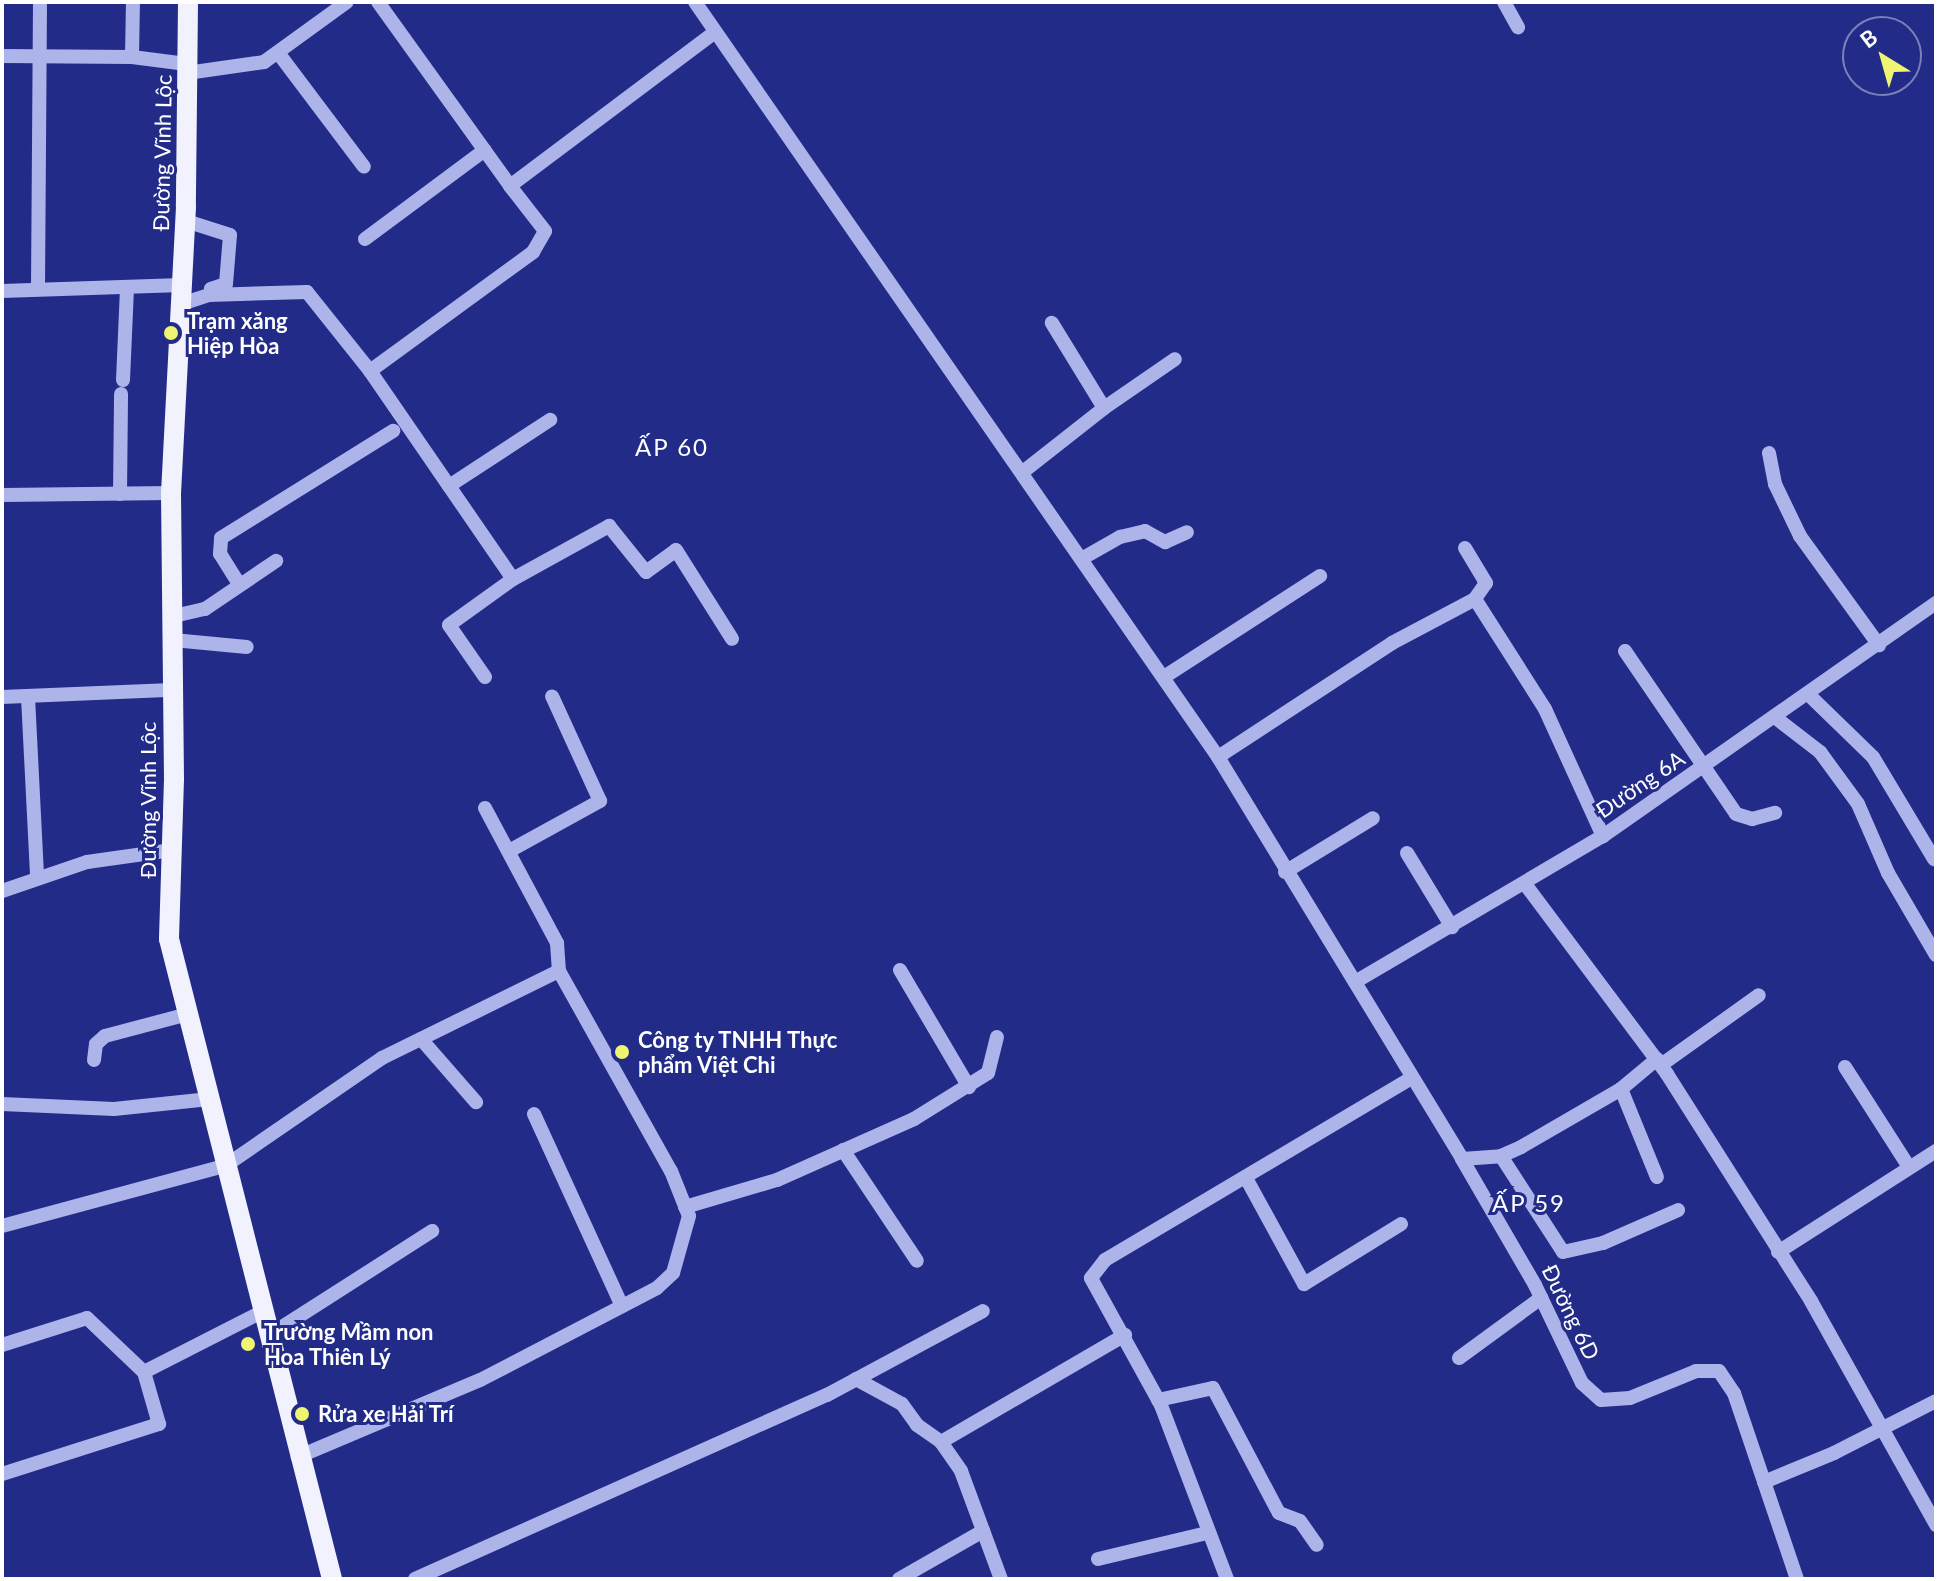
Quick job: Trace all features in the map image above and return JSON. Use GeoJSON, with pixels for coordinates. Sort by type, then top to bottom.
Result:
{"type":"FeatureCollection","features":[{"type":"Feature","properties":{"kind":"main road","name":"Đường Vĩnh Lộc"},"geometry":{"type":"LineString","coordinates":[[188,2],[186,221],[171,493],[174,616],[169,939],[298,1457],[332,1579]]}},
{"type":"Feature","properties":{"kind":"street"},"geometry":{"type":"LineString","coordinates":[[38,289],[40,2]]}},
{"type":"Feature","properties":{"kind":"street"},"geometry":{"type":"LineString","coordinates":[[132,57],[133,2]]}},
{"type":"Feature","properties":{"kind":"street"},"geometry":{"type":"LineString","coordinates":[[2,56],[132,57],[187,68],[238,68],[279,54],[347,2]]}},
{"type":"Feature","properties":{"kind":"street"},"geometry":{"type":"LineString","coordinates":[[370,371],[533,252],[545,231],[378,2]]}},
{"type":"Feature","properties":{"kind":"street","name":"Đường 6D"},"geometry":{"type":"LineString","coordinates":[[695,2],[1024,471],[1218,757],[1462,1159],[1541,1298],[1566,1359],[1601,1400],[1630,1398],[1696,1371],[1719,1371],[1734,1393],[1797,1579]]}},
{"type":"Feature","properties":{"kind":"street"},"geometry":{"type":"LineString","coordinates":[[1504,2],[1518,27]]}},
{"type":"Feature","properties":{"kind":"street"},"geometry":{"type":"LineString","coordinates":[[510,186],[714,33]]}},
{"type":"Feature","properties":{"kind":"street"},"geometry":{"type":"LineString","coordinates":[[279,54],[364,167]]}},
{"type":"Feature","properties":{"kind":"street"},"geometry":{"type":"LineString","coordinates":[[365,239],[485,150]]}},
{"type":"Feature","properties":{"kind":"street"},"geometry":{"type":"LineString","coordinates":[[182,295],[226,284],[230,235],[186,221]]}},
{"type":"Feature","properties":{"kind":"street"},"geometry":{"type":"LineString","coordinates":[[120,494],[127,287]]}},
{"type":"Feature","properties":{"kind":"street"},"geometry":{"type":"LineString","coordinates":[[2,291],[127,287],[182,295],[307,292],[370,371],[513,579]]}},
{"type":"Feature","properties":{"kind":"street"},"geometry":{"type":"LineString","coordinates":[[1052,323],[1104,408]]}},
{"type":"Feature","properties":{"kind":"street"},"geometry":{"type":"LineString","coordinates":[[1024,471],[1104,408],[1175,359]]}},
{"type":"Feature","properties":{"kind":"street"},"geometry":{"type":"LineString","coordinates":[[449,486],[550,420]]}},
{"type":"Feature","properties":{"kind":"street"},"geometry":{"type":"LineString","coordinates":[[239,584],[220,554],[221,538],[393,431]]}},
{"type":"Feature","properties":{"kind":"street"},"geometry":{"type":"LineString","coordinates":[[1769,453],[1775,484],[1800,536],[1879,645]]}},
{"type":"Feature","properties":{"kind":"street"},"geometry":{"type":"LineString","coordinates":[[2,495],[171,493]]}},
{"type":"Feature","properties":{"kind":"street"},"geometry":{"type":"LineString","coordinates":[[485,677],[449,625],[513,579],[609,526],[646,572],[676,550],[732,639]]}},
{"type":"Feature","properties":{"kind":"street"},"geometry":{"type":"LineString","coordinates":[[1083,558],[1120,537],[1145,531],[1165,542],[1187,532]]}},
{"type":"Feature","properties":{"kind":"street"},"geometry":{"type":"LineString","coordinates":[[1218,757],[1392,643],[1475,599],[1486,583],[1465,548]]}},
{"type":"Feature","properties":{"kind":"street"},"geometry":{"type":"LineString","coordinates":[[174,616],[205,609],[276,561]]}},
{"type":"Feature","properties":{"kind":"street"},"geometry":{"type":"LineString","coordinates":[[1164,677],[1320,576]]}},
{"type":"Feature","properties":{"kind":"street"},"geometry":{"type":"LineString","coordinates":[[1475,599],[1545,709],[1603,836]]}},
{"type":"Feature","properties":{"kind":"street","name":"Đường 6A"},"geometry":{"type":"LineString","coordinates":[[1355,982],[1603,836],[1809,695],[1936,603]]}},
{"type":"Feature","properties":{"kind":"street"},"geometry":{"type":"LineString","coordinates":[[173,640],[247,647]]}},
{"type":"Feature","properties":{"kind":"street"},"geometry":{"type":"LineString","coordinates":[[1625,651],[1701,769],[1736,814],[1752,819],[1775,813]]}},
{"type":"Feature","properties":{"kind":"street"},"geometry":{"type":"LineString","coordinates":[[2,697],[172,690]]}},
{"type":"Feature","properties":{"kind":"street"},"geometry":{"type":"LineString","coordinates":[[1809,695],[1873,757],[1934,859]]}},
{"type":"Feature","properties":{"kind":"street"},"geometry":{"type":"LineString","coordinates":[[509,851],[600,801],[552,696]]}},
{"type":"Feature","properties":{"kind":"street"},"geometry":{"type":"LineString","coordinates":[[28,697],[37,876]]}},
{"type":"Feature","properties":{"kind":"street"},"geometry":{"type":"LineString","coordinates":[[1776,718],[1820,752],[1858,804],[1888,873],[1936,955]]}},
{"type":"Feature","properties":{"kind":"street"},"geometry":{"type":"LineString","coordinates":[[298,1457],[480,1380],[622,1306],[673,1273],[689,1216],[671,1171],[559,971],[557,943],[485,808]]}},
{"type":"Feature","properties":{"kind":"street"},"geometry":{"type":"LineString","coordinates":[[1285,872],[1373,818]]}},
{"type":"Feature","properties":{"kind":"street"},"geometry":{"type":"LineString","coordinates":[[2,891],[37,876],[87,862],[172,850]]}},
{"type":"Feature","properties":{"kind":"street"},"geometry":{"type":"LineString","coordinates":[[1407,853],[1452,927]]}},
{"type":"Feature","properties":{"kind":"street"},"geometry":{"type":"LineString","coordinates":[[1525,884],[1603,994],[1659,1062],[1778,1252],[1883,1428],[1936,1525]]}},
{"type":"Feature","properties":{"kind":"street"},"geometry":{"type":"LineString","coordinates":[[900,970],[969,1087]]}},
{"type":"Feature","properties":{"kind":"street"},"geometry":{"type":"LineString","coordinates":[[2,1226],[225,1166],[370,1066],[559,971]]}},
{"type":"Feature","properties":{"kind":"street"},"geometry":{"type":"LineString","coordinates":[[1462,1159],[1501,1156],[1621,1089],[1759,995]]}},
{"type":"Feature","properties":{"kind":"street"},"geometry":{"type":"LineString","coordinates":[[94,1060],[96,1044],[105,1036],[188,1014]]}},
{"type":"Feature","properties":{"kind":"street"},"geometry":{"type":"LineString","coordinates":[[685,1207],[736,1195],[843,1150],[969,1087],[988,1073],[997,1037]]}},
{"type":"Feature","properties":{"kind":"street"},"geometry":{"type":"LineString","coordinates":[[421,1039],[476,1102]]}},
{"type":"Feature","properties":{"kind":"street"},"geometry":{"type":"LineString","coordinates":[[1845,1067],[1909,1167]]}},
{"type":"Feature","properties":{"kind":"street"},"geometry":{"type":"LineString","coordinates":[[1227,1579],[1158,1400],[1091,1278],[1105,1260],[1412,1078]]}},
{"type":"Feature","properties":{"kind":"street"},"geometry":{"type":"LineString","coordinates":[[1621,1089],[1657,1177]]}},
{"type":"Feature","properties":{"kind":"street"},"geometry":{"type":"LineString","coordinates":[[2,1104],[99,1109],[209,1099]]}},
{"type":"Feature","properties":{"kind":"street"},"geometry":{"type":"LineString","coordinates":[[534,1114],[622,1306]]}},
{"type":"Feature","properties":{"kind":"street"},"geometry":{"type":"LineString","coordinates":[[843,1150],[917,1261]]}},
{"type":"Feature","properties":{"kind":"street"},"geometry":{"type":"LineString","coordinates":[[1778,1252],[1936,1151]]}},
{"type":"Feature","properties":{"kind":"street"},"geometry":{"type":"LineString","coordinates":[[1501,1156],[1563,1252],[1603,1243],[1678,1210]]}},
{"type":"Feature","properties":{"kind":"street"},"geometry":{"type":"LineString","coordinates":[[1246,1178],[1304,1284],[1401,1224]]}},
{"type":"Feature","properties":{"kind":"street"},"geometry":{"type":"LineString","coordinates":[[268,1336],[432,1231]]}},
{"type":"Feature","properties":{"kind":"street"},"geometry":{"type":"LineString","coordinates":[[1459,1358],[1541,1298]]}},
{"type":"Feature","properties":{"kind":"street"},"geometry":{"type":"LineString","coordinates":[[415,1579],[856,1379],[983,1311]]}},
{"type":"Feature","properties":{"kind":"street"},"geometry":{"type":"LineString","coordinates":[[144,1372],[262,1312]]}},
{"type":"Feature","properties":{"kind":"street"},"geometry":{"type":"LineString","coordinates":[[2,1345],[87,1318],[144,1372],[159,1424],[2,1474]]}},
{"type":"Feature","properties":{"kind":"street"},"geometry":{"type":"LineString","coordinates":[[941,1442],[1125,1335]]}},
{"type":"Feature","properties":{"kind":"street"},"geometry":{"type":"LineString","coordinates":[[856,1379],[902,1404],[917,1425],[941,1442],[961,1471],[1001,1579]]}},
{"type":"Feature","properties":{"kind":"street"},"geometry":{"type":"LineString","coordinates":[[1158,1400],[1213,1388],[1279,1513],[1300,1521],[1317,1545]]}},
{"type":"Feature","properties":{"kind":"street"},"geometry":{"type":"LineString","coordinates":[[1764,1482],[1936,1401]]}},
{"type":"Feature","properties":{"kind":"street"},"geometry":{"type":"LineString","coordinates":[[899,1579],[983,1531]]}},
{"type":"Feature","properties":{"kind":"street"},"geometry":{"type":"LineString","coordinates":[[1098,1559],[1207,1533]]}},
{"type":"Feature","properties":{"kind":"place","name":"Trạm xăng Hiệp Hòa"},"geometry":{"type":"Point","coordinates":[171,333]}},
{"type":"Feature","properties":{"kind":"place","name":"Công ty TNHH Thực phẩm Việt Chi"},"geometry":{"type":"Point","coordinates":[622,1052]}},
{"type":"Feature","properties":{"kind":"place","name":"Trường Mầm non Hoa Thiên Lý"},"geometry":{"type":"Point","coordinates":[248,1344]}},
{"type":"Feature","properties":{"kind":"place","name":"Rửa xe Hải Trí"},"geometry":{"type":"Point","coordinates":[302,1414]}},
{"type":"Feature","properties":{"kind":"district","name":"ẤP 60"},"geometry":{"type":"Point","coordinates":[672,447]}},
{"type":"Feature","properties":{"kind":"district","name":"ẤP 59"},"geometry":{"type":"Point","coordinates":[1529,1203]}}]}
